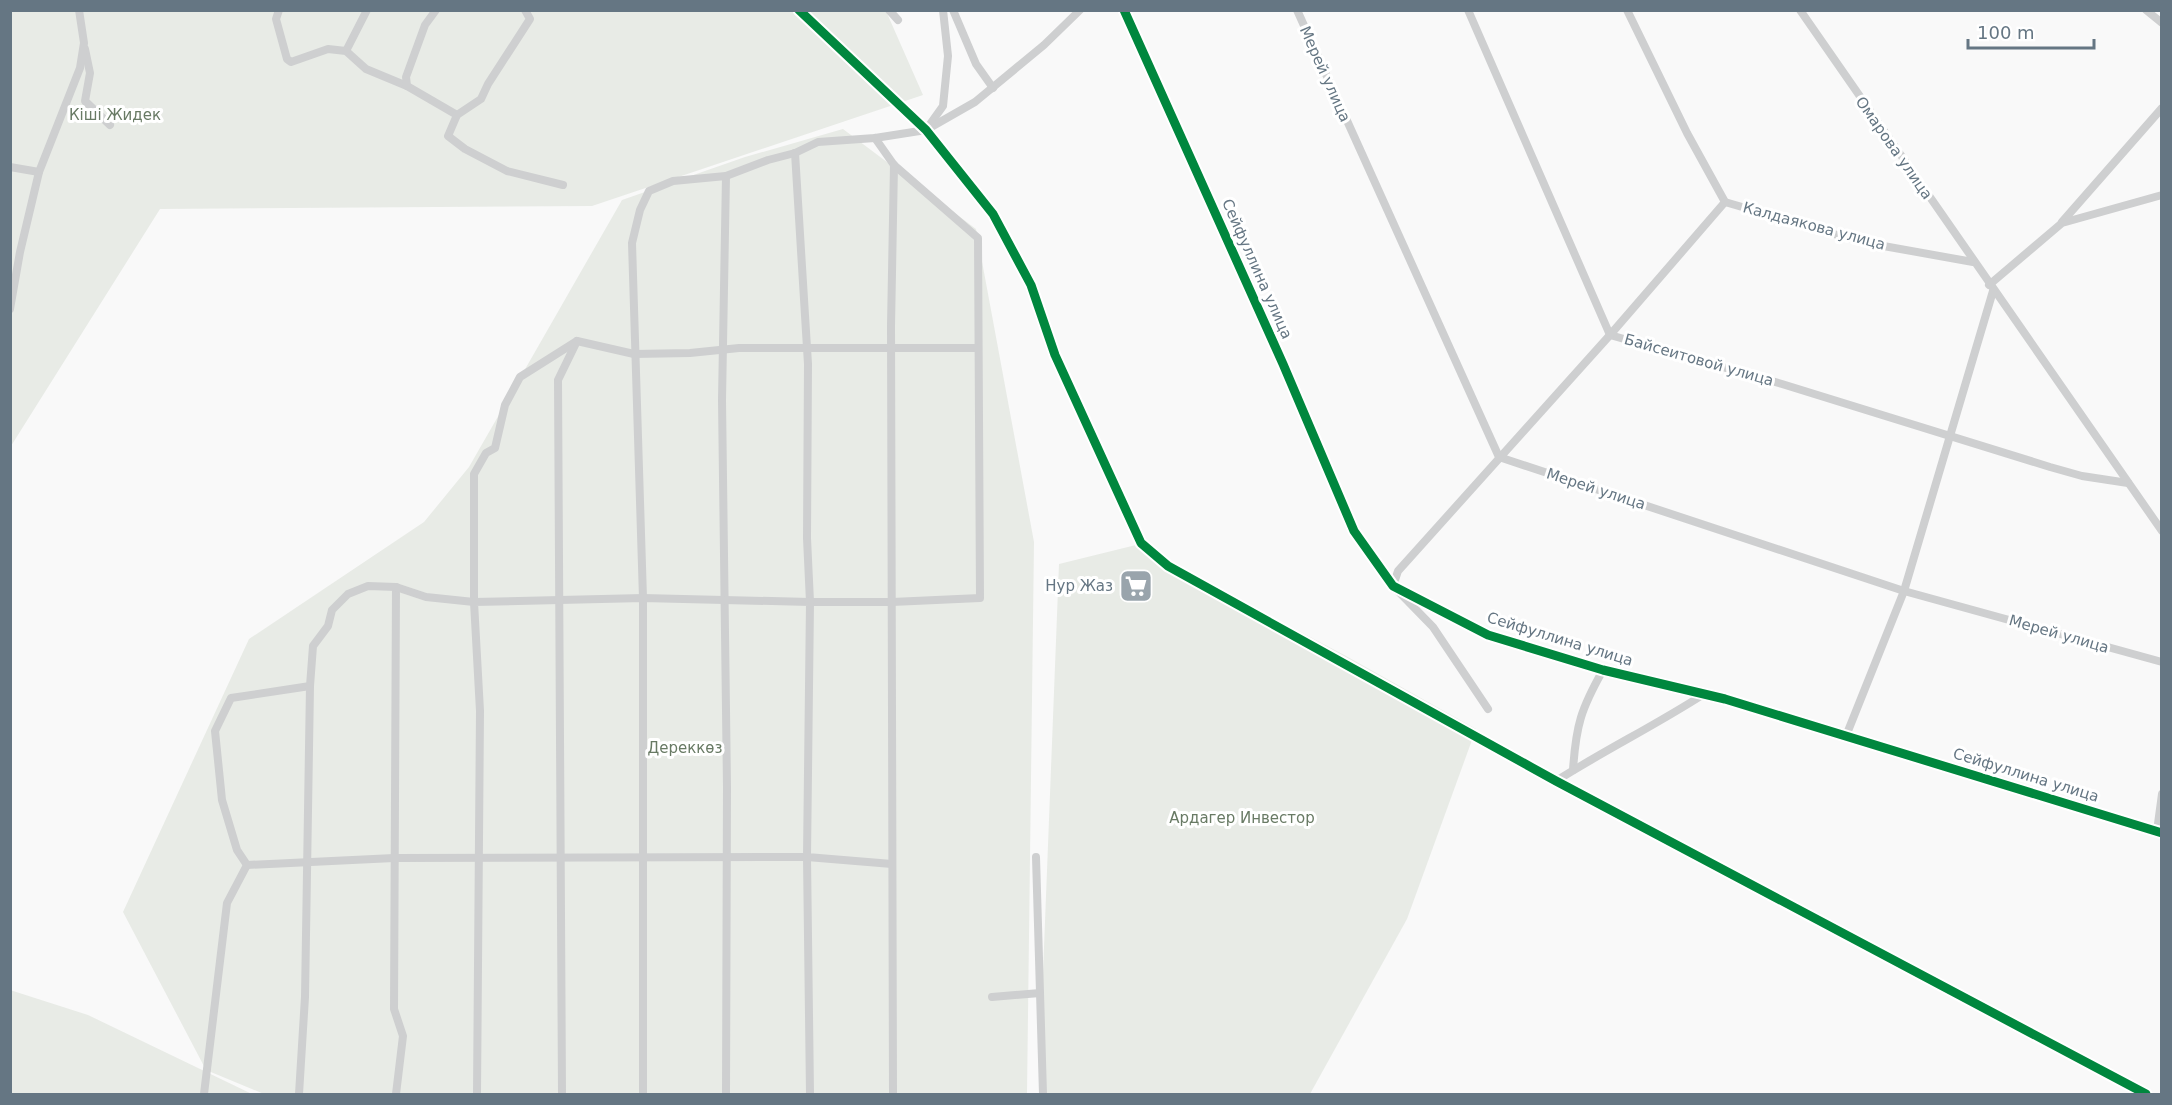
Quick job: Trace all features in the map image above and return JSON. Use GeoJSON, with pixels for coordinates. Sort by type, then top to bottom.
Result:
{"type":"FeatureCollection","features":[{"type":"Feature","properties":{"kind":"street"},"geometry":{"type":"LineString","coordinates":[[80,10],[90,73],[85,101],[110,125]]}},
{"type":"Feature","properties":{"kind":"street"},"geometry":{"type":"LineString","coordinates":[[279,10],[276,19],[286,59],[291,62],[328,49],[346,51],[366,69],[406,86],[458,115]]}},
{"type":"Feature","properties":{"kind":"street"},"geometry":{"type":"LineString","coordinates":[[346,51],[367,10]]}},
{"type":"Feature","properties":{"kind":"street"},"geometry":{"type":"LineString","coordinates":[[406,86],[406,77],[425,25],[427,10]]}},
{"type":"Feature","properties":{"kind":"street"},"geometry":{"type":"LineString","coordinates":[[425,25],[436,10]]}},
{"type":"Feature","properties":{"kind":"street"},"geometry":{"type":"LineString","coordinates":[[525,10],[530,20],[488,84],[481,99],[458,115],[448,136],[465,149],[507,171],[563,185]]}},
{"type":"Feature","properties":{"kind":"street"},"geometry":{"type":"LineString","coordinates":[[799,10],[926,130],[993,214],[1031,285],[1054,355],[1141,543],[1168,566],[1556,781],[2146,1095]]}},
{"type":"Feature","properties":{"kind":"street"},"geometry":{"type":"LineString","coordinates":[[889,10],[898,20]]}},
{"type":"Feature","properties":{"kind":"street"},"geometry":{"type":"LineString","coordinates":[[926,130],[943,106],[948,56],[943,10]]}},
{"type":"Feature","properties":{"kind":"street"},"geometry":{"type":"LineString","coordinates":[[953,10],[976,64],[993,88]]}},
{"type":"Feature","properties":{"kind":"street"},"geometry":{"type":"LineString","coordinates":[[643,1095],[645,859],[643,598],[632,243],[640,210],[649,191],[673,181],[726,176],[768,160],[795,153],[818,142],[874,138],[926,130],[975,102],[993,88],[1044,45],[1080,10]]}},
{"type":"Feature","properties":{"kind":"street","name":"Сейфуллина улица"},"geometry":{"type":"LineString","coordinates":[[1124,10],[1283,364],[1354,531],[1393,586],[1488,635],[1603,670],[1704,694],[2159,832]]}},
{"type":"Feature","properties":{"kind":"street","name":"Мерей улица"},"geometry":{"type":"LineString","coordinates":[[1297,10],[1499,457],[1904,591],[2162,662]]}},
{"type":"Feature","properties":{"kind":"street","name":"Байсеитовой улица"},"geometry":{"type":"LineString","coordinates":[[1468,10],[1610,335],[1782,384],[2082,477],[2128,483]]}},
{"type":"Feature","properties":{"kind":"street","name":"Калдаякова улица"},"geometry":{"type":"LineString","coordinates":[[1627,10],[1687,133],[1725,202],[1861,242],[1973,262]]}},
{"type":"Feature","properties":{"kind":"street"},"geometry":{"type":"LineString","coordinates":[[2146,10],[2162,23]]}},
{"type":"Feature","properties":{"kind":"street","name":"Омарова улица"},"geometry":{"type":"LineString","coordinates":[[1800,11],[2162,531]]}},
{"type":"Feature","properties":{"kind":"street"},"geometry":{"type":"LineString","coordinates":[[10,309],[20,252],[39,172],[80,68],[84,43]]}},
{"type":"Feature","properties":{"kind":"street"},"geometry":{"type":"LineString","coordinates":[[1846,736],[1904,591],[1952,437],[1991,288],[2061,223],[2162,108]]}},
{"type":"Feature","properties":{"kind":"street"},"geometry":{"type":"LineString","coordinates":[[299,1095],[304,1040],[310,686],[314,646],[328,626],[332,610],[348,594],[368,586],[396,587],[426,597],[474,602],[643,598],[891,602],[980,598],[978,238],[894,165],[874,138]]}},
{"type":"Feature","properties":{"kind":"street"},"geometry":{"type":"LineString","coordinates":[[795,153],[808,348],[807,538],[810,602],[807,857],[810,1095]]}},
{"type":"Feature","properties":{"kind":"street"},"geometry":{"type":"LineString","coordinates":[[893,1095],[891,348],[894,165]]}},
{"type":"Feature","properties":{"kind":"street"},"geometry":{"type":"LineString","coordinates":[[10,167],[39,172]]}},
{"type":"Feature","properties":{"kind":"street"},"geometry":{"type":"LineString","coordinates":[[726,176],[723,350],[726,600],[726,1095]]}},
{"type":"Feature","properties":{"kind":"street"},"geometry":{"type":"LineString","coordinates":[[2061,223],[2162,195]]}},
{"type":"Feature","properties":{"kind":"street"},"geometry":{"type":"LineString","coordinates":[[1488,709],[1433,627],[1393,586],[1398,572],[1424,546],[1499,457],[1610,335],[1725,202]]}},
{"type":"Feature","properties":{"kind":"street"},"geometry":{"type":"LineString","coordinates":[[477,1095],[480,711],[474,602],[474,474],[486,453],[495,448],[505,405],[520,377],[578,340],[634,354],[808,348],[977,348]]}},
{"type":"Feature","properties":{"kind":"street"},"geometry":{"type":"LineString","coordinates":[[562,1095],[558,380],[578,340]]}},
{"type":"Feature","properties":{"kind":"street"},"geometry":{"type":"LineString","coordinates":[[396,587],[394,1009],[403,1036],[396,1095]]}},
{"type":"Feature","properties":{"kind":"street"},"geometry":{"type":"LineString","coordinates":[[1573,770],[1577,723],[1584,704],[1603,670]]}},
{"type":"Feature","properties":{"kind":"street"},"geometry":{"type":"LineString","coordinates":[[247,865],[237,850],[222,800],[215,731],[231,698],[310,686]]}},
{"type":"Feature","properties":{"kind":"street"},"geometry":{"type":"LineString","coordinates":[[1556,781],[1649,729],[1704,694]]}},
{"type":"Feature","properties":{"kind":"street"},"geometry":{"type":"LineString","coordinates":[[2159,832],[2162,794]]}},
{"type":"Feature","properties":{"kind":"street"},"geometry":{"type":"LineString","coordinates":[[247,865],[394,858],[479,857],[725,859],[807,857],[892,864]]}},
{"type":"Feature","properties":{"kind":"street"},"geometry":{"type":"LineString","coordinates":[[1036,857],[1043,1095]]}},
{"type":"Feature","properties":{"kind":"street"},"geometry":{"type":"LineString","coordinates":[[204,1095],[227,903],[247,865]]}},
{"type":"Feature","properties":{"kind":"street"},"geometry":{"type":"LineString","coordinates":[[992,997],[1040,993]]}},
{"type":"Feature","properties":{"kind":"green space","name":"Кіші Жидек"},"geometry":{"type":"Polygon","coordinates":[[[11,11],[886,11],[923,95],[592,206],[160,209],[11,446],[11,11]]]}},
{"type":"Feature","properties":{"kind":"green space","name":"Дереккөз"},"geometry":{"type":"Polygon","coordinates":[[[843,129],[976,229],[1034,542],[1027,1094],[264,1094],[206,1070],[123,912],[249,639],[424,522],[469,467],[622,200],[745,157],[843,129]]]}},
{"type":"Feature","properties":{"kind":"green space","name":"Ардагер Инвестор"},"geometry":{"type":"Polygon","coordinates":[[[1136,545],[1346,656],[1476,729],[1407,919],[1310,1094],[1042,1094],[1041,1024],[1059,564],[1136,545]]]}},
{"type":"Feature","properties":{"kind":"green space"},"geometry":{"type":"Polygon","coordinates":[[[10,990],[88,1015],[252,1094],[11,1094],[10,990]]]}},
{"type":"Feature","properties":{"kind":"cycle path"},"geometry":{"type":"LineString","coordinates":[[799,10],[926,130],[993,214],[1031,285],[1055,355],[1141,543],[1168,566],[1556,781],[2146,1094]]}},
{"type":"Feature","properties":{"kind":"cycle path"},"geometry":{"type":"LineString","coordinates":[[1124,10],[1283,364],[1354,531],[1393,586],[1488,635],[1603,670],[1725,699],[2162,833]]}},
{"type":"Feature","properties":{"kind":"place","name":"Нур Жаз"},"geometry":{"type":"Point","coordinates":[1136,586]}}]}
